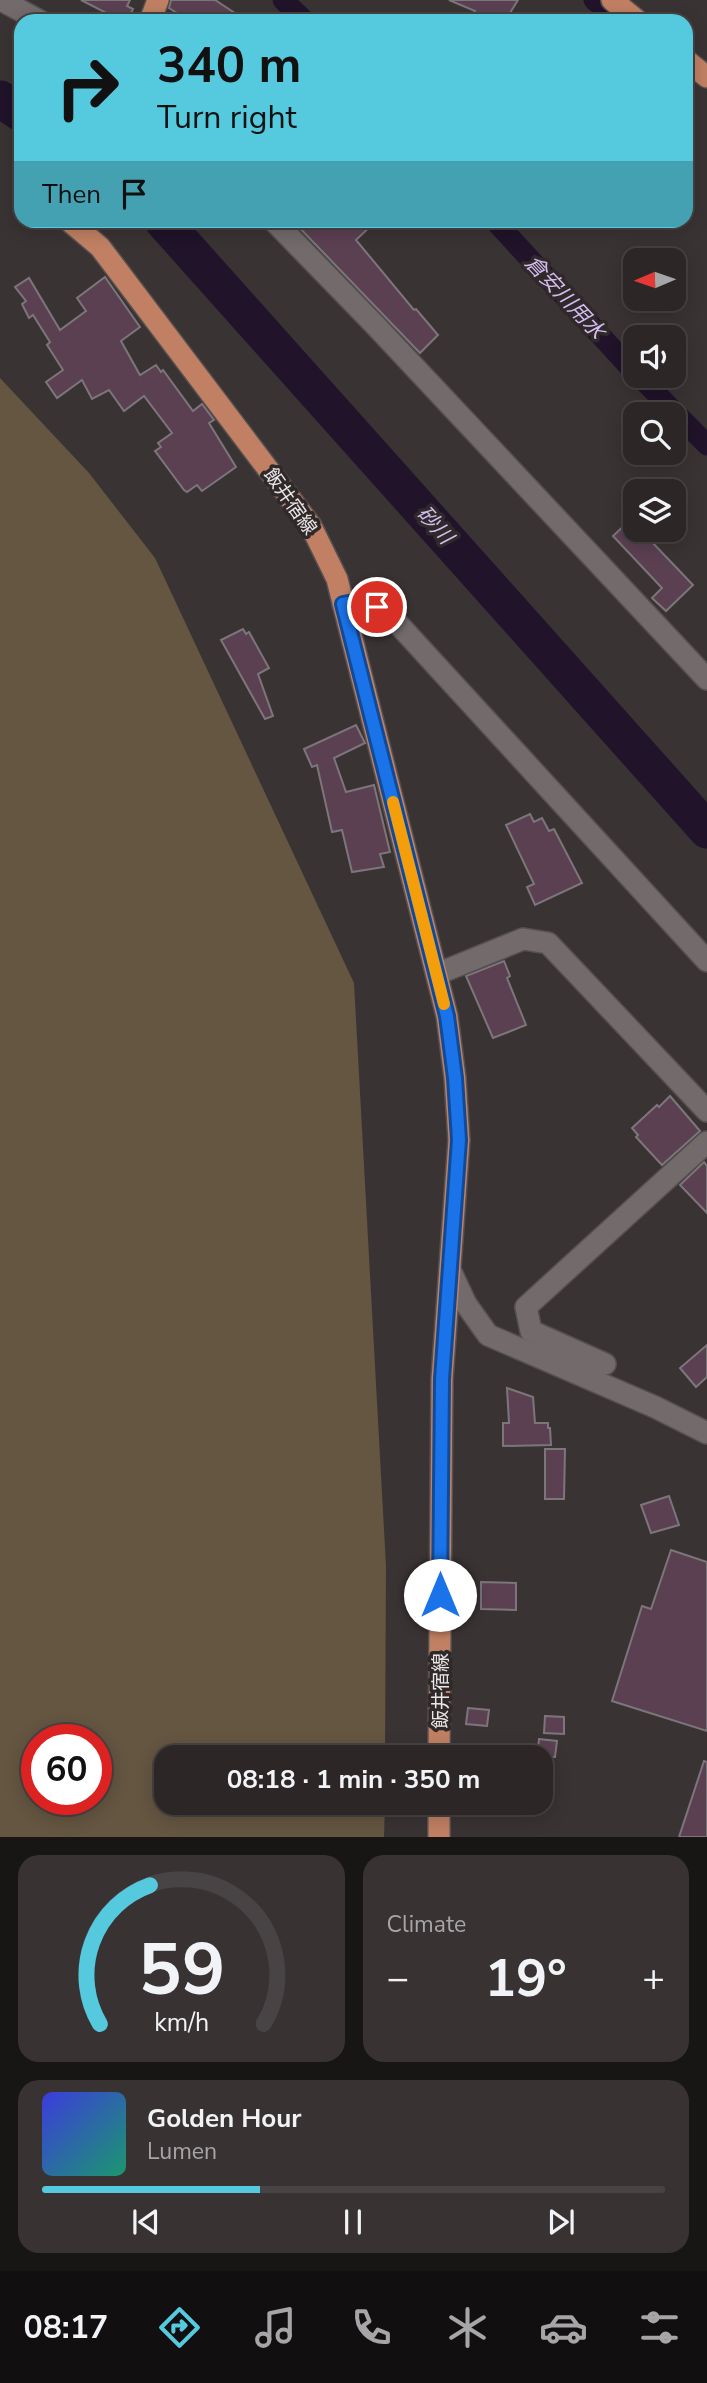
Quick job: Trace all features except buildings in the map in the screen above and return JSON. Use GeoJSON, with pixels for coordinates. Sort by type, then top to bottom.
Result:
{"type":"FeatureCollection","features":[{"type":"Feature","properties":{"kind":"main road"},"geometry":{"type":"LineString","coordinates":[[612,0],[629,14]]}},
{"type":"Feature","properties":{"kind":"main road"},"geometry":{"type":"LineString","coordinates":[[693,66],[707,77]]}},
{"type":"Feature","properties":{"kind":"main road","name":"飯井宿線"},"geometry":{"type":"LineString","coordinates":[[77,228],[100,247],[311,526],[337,579],[437,974],[447,1016],[459,1140],[442,1379],[439,1745]]}},
{"type":"Feature","properties":{"kind":"main road"},"geometry":{"type":"LineString","coordinates":[[439,1815],[439,1837]]}},
{"type":"Feature","properties":{"kind":"street"},"geometry":{"type":"LineString","coordinates":[[1,0],[27,14]]}},
{"type":"Feature","properties":{"kind":"street"},"geometry":{"type":"LineString","coordinates":[[281,228],[385,335],[707,679]]}},
{"type":"Feature","properties":{"kind":"street"},"geometry":{"type":"LineString","coordinates":[[343,604],[365,600],[389,614],[707,961]]}},
{"type":"Feature","properties":{"kind":"street"},"geometry":{"type":"LineString","coordinates":[[437,974],[523,939],[548,943],[707,1111]]}},
{"type":"Feature","properties":{"kind":"street"},"geometry":{"type":"LineString","coordinates":[[605,1364],[531,1331],[526,1307],[707,1142]]}},
{"type":"Feature","properties":{"kind":"street"},"geometry":{"type":"LineString","coordinates":[[450,1270],[466,1304],[488,1335],[655,1407],[707,1433]]}},
{"type":"Feature","properties":{"kind":"shaded area"},"geometry":{"type":"Polygon","coordinates":[[[0,378],[89,473],[155,558],[354,983],[386,1566],[385,1745],[154,1745],[154,1815],[385,1815],[384,1837],[0,1837],[0,378]]]}},
{"type":"Feature","properties":{"kind":"waterway","name":"倉安川用水"},"geometry":{"type":"LineString","coordinates":[[283,0],[298,14]]}},
{"type":"Feature","properties":{"kind":"waterway"},"geometry":{"type":"LineString","coordinates":[[594,0],[612,14]]}},
{"type":"Feature","properties":{"kind":"waterway","name":"砂川"},"geometry":{"type":"LineString","coordinates":[[0,99],[14,108]]}},
{"type":"Feature","properties":{"kind":"waterway","name":"砂川"},"geometry":{"type":"LineString","coordinates":[[169,228],[707,830]]}},
{"type":"Feature","properties":{"kind":"waterway","name":"倉安川用水"},"geometry":{"type":"LineString","coordinates":[[501,228],[623,360]]}},
{"type":"Feature","properties":{"kind":"waterway","name":"倉安川用水"},"geometry":{"type":"LineString","coordinates":[[651,388],[707,445]]}},
{"type":"Feature","properties":{"kind":"slow traffic"},"geometry":{"type":"LineString","coordinates":[[393,802],[444,1004]]}},
{"type":"Feature","properties":{"kind":"route"},"geometry":{"type":"LineString","coordinates":[[377,607],[365,600],[343,604],[447,1016],[459,1140],[442,1379],[440,1595]]}}]}
